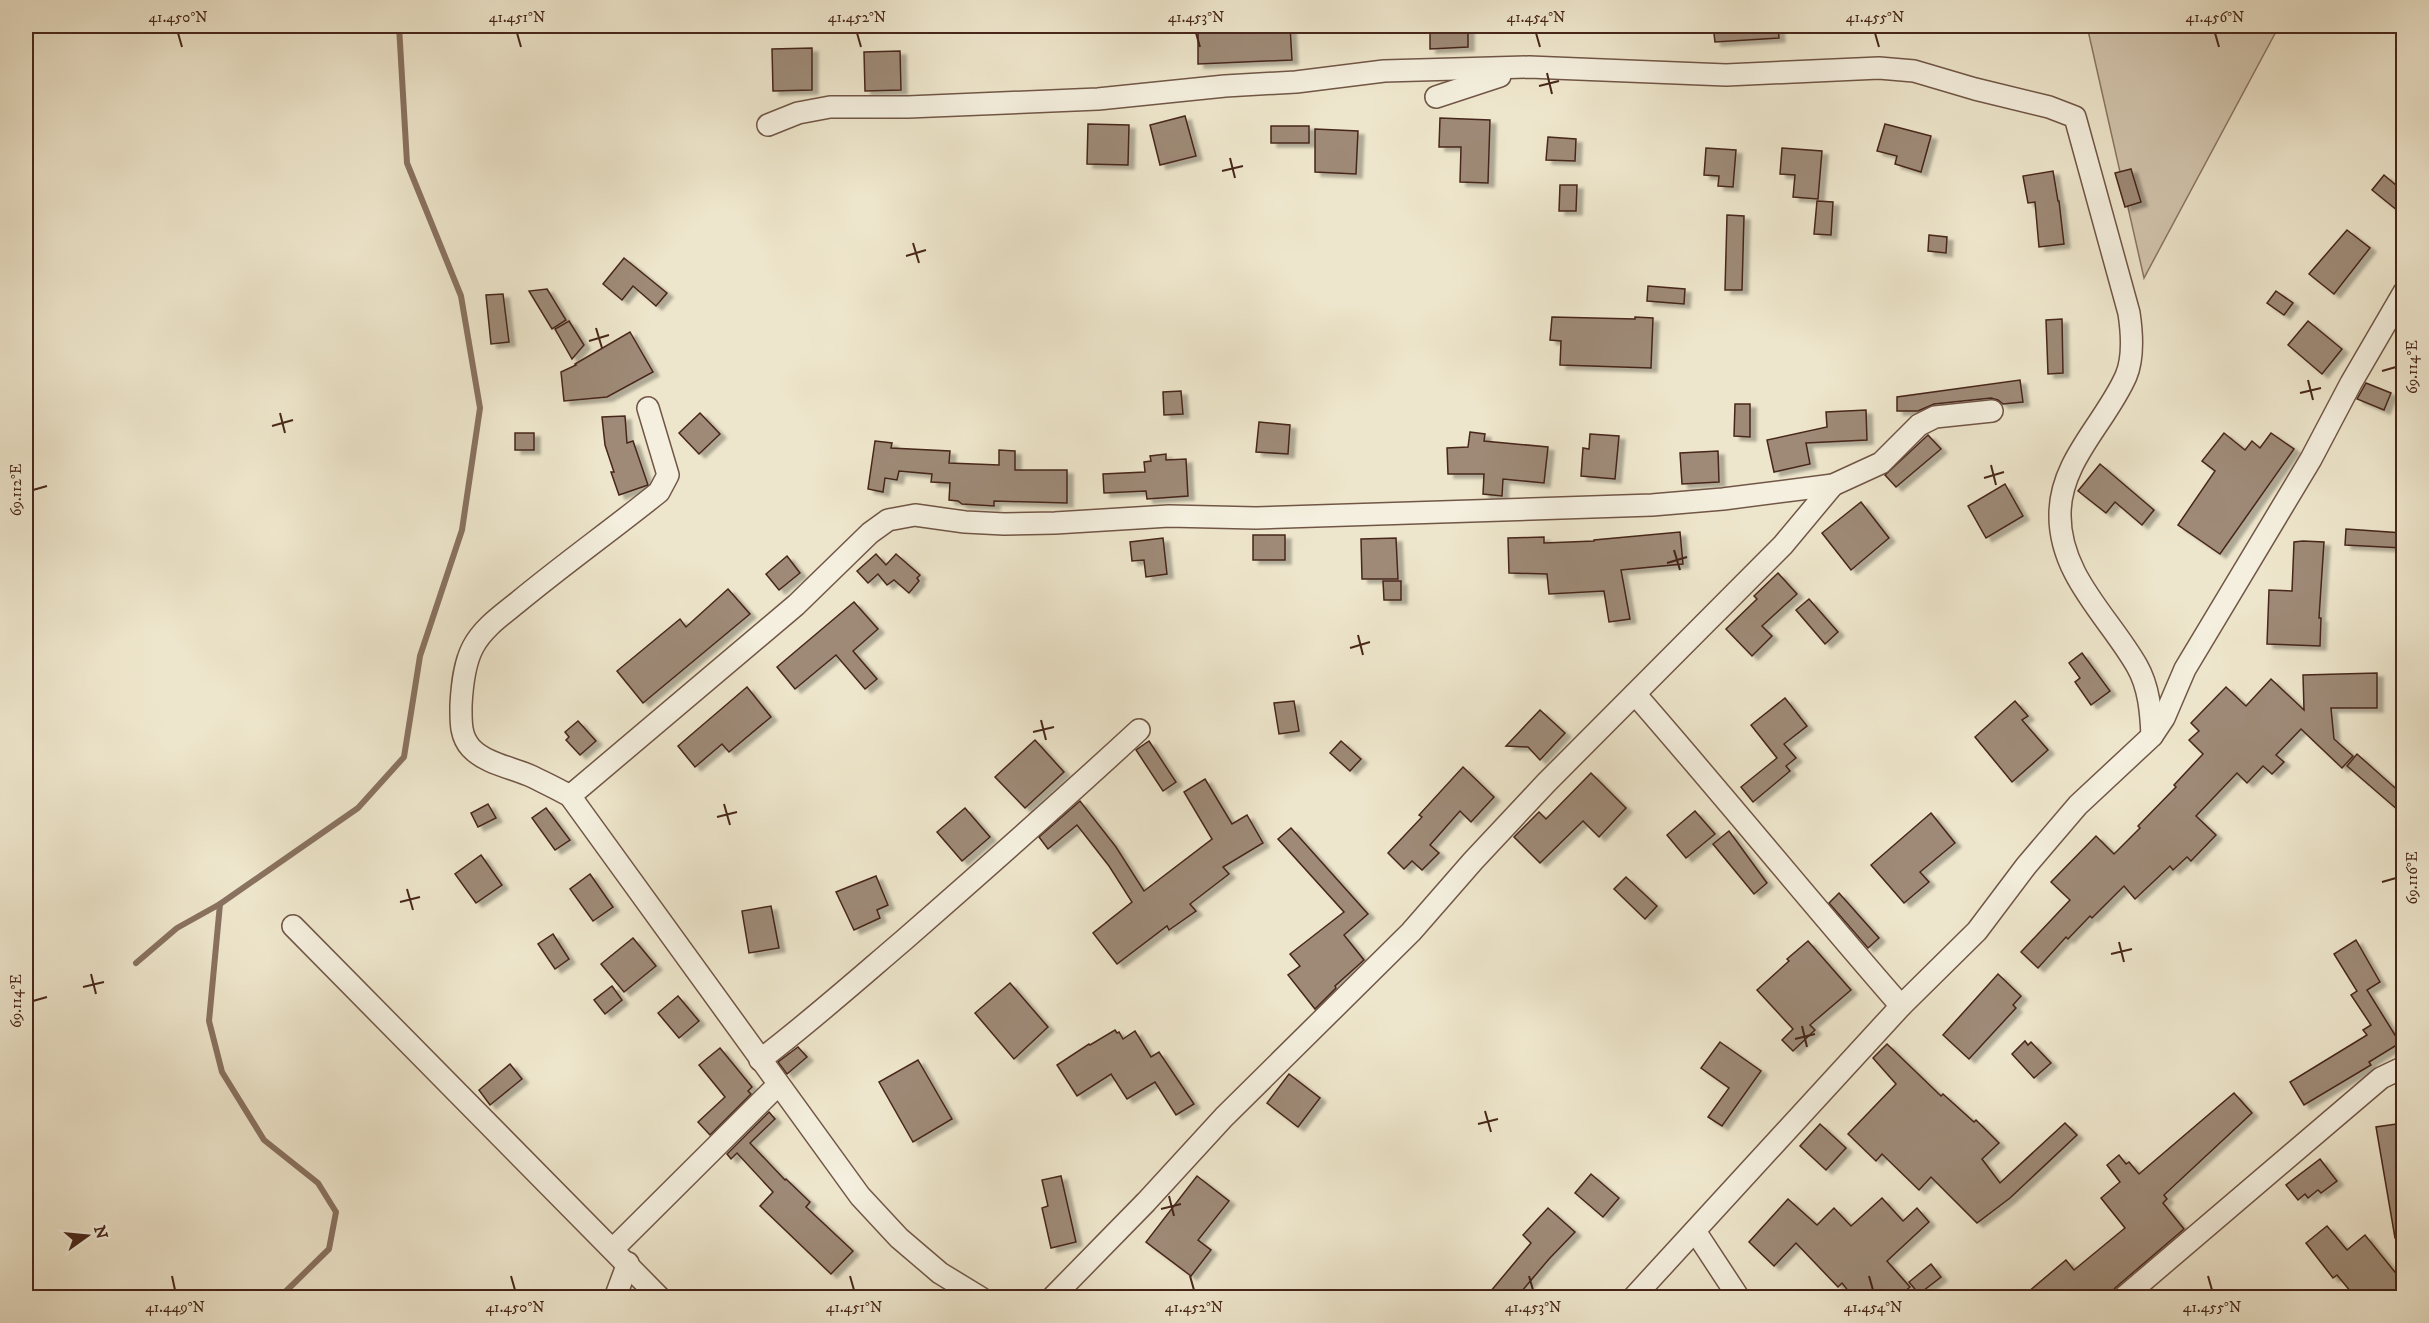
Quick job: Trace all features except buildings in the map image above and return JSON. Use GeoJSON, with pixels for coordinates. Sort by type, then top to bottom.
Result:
{"type":"FeatureCollection","features":[{"type":"Feature","properties":{"kind":"street"},"geometry":{"type":"LineString","coordinates":[[1436,97],[1529,67]]}},
{"type":"Feature","properties":{"kind":"street"},"geometry":{"type":"LineString","coordinates":[[768,125],[798,113],[830,107],[908,107],[1098,99],[1225,86],[1296,82],[1384,71],[1529,67],[1726,75],[1879,68],[1914,71],[2049,107],[2075,117],[2129,313],[2132,332],[2126,375],[2071,467],[2062,493],[2060,514],[2062,538],[2067,555],[2084,589],[2137,666],[2151,710],[2152,736]]}},
{"type":"Feature","properties":{"kind":"street"},"geometry":{"type":"LineString","coordinates":[[1633,1298],[1901,1006],[1977,931],[2026,866],[2078,805],[2152,736],[2164,718],[2185,669],[2312,459],[2351,383],[2403,292]]}},
{"type":"Feature","properties":{"kind":"street"},"geometry":{"type":"LineString","coordinates":[[648,408],[668,475],[665,484],[492,624],[473,648],[466,667],[461,714],[461,730],[465,741],[482,757],[532,776],[570,796],[860,1196],[899,1238],[940,1273],[981,1298]]}},
{"type":"Feature","properties":{"kind":"street"},"geometry":{"type":"LineString","coordinates":[[570,796],[796,605],[870,533],[888,520],[915,515],[965,522],[1014,524],[1169,516],[1256,518],[1652,505],[1746,496],[1833,485],[1881,463],[1918,425],[1935,417],[1992,411]]}},
{"type":"Feature","properties":{"kind":"street"},"geometry":{"type":"LineString","coordinates":[[1052,1298],[1146,1202],[1224,1117],[1412,932],[1489,843],[1783,545],[1833,485]]}},
{"type":"Feature","properties":{"kind":"street"},"geometry":{"type":"LineString","coordinates":[[1635,694],[1901,1006]]}},
{"type":"Feature","properties":{"kind":"street"},"geometry":{"type":"LineString","coordinates":[[760,1060],[800,1030],[923,924],[1035,826],[1139,730]]}},
{"type":"Feature","properties":{"kind":"street"},"geometry":{"type":"LineString","coordinates":[[293,926],[660,1298]]}},
{"type":"Feature","properties":{"kind":"street"},"geometry":{"type":"LineString","coordinates":[[2123,1298],[2381,1078],[2403,1067]]}},
{"type":"Feature","properties":{"kind":"street"},"geometry":{"type":"LineString","coordinates":[[615,1298],[620,1256],[778,1085]]}},
{"type":"Feature","properties":{"kind":"street"},"geometry":{"type":"LineString","coordinates":[[1695,1231],[1739,1298]]}},
{"type":"Feature","properties":{"kind":"shaded area"},"geometry":{"type":"Polygon","coordinates":[[[2087,26],[2279,26],[2144,278],[2087,26]]]}},
{"type":"Feature","properties":{"kind":"waterway"},"geometry":{"type":"LineString","coordinates":[[136,963],[177,928],[220,904],[358,808],[404,757],[420,656],[462,530],[480,408],[461,296],[407,163],[399,26]]}},
{"type":"Feature","properties":{"kind":"waterway"},"geometry":{"type":"LineString","coordinates":[[220,904],[209,1021],[222,1072],[264,1140],[318,1183],[336,1212],[329,1249],[279,1298]]}}]}
